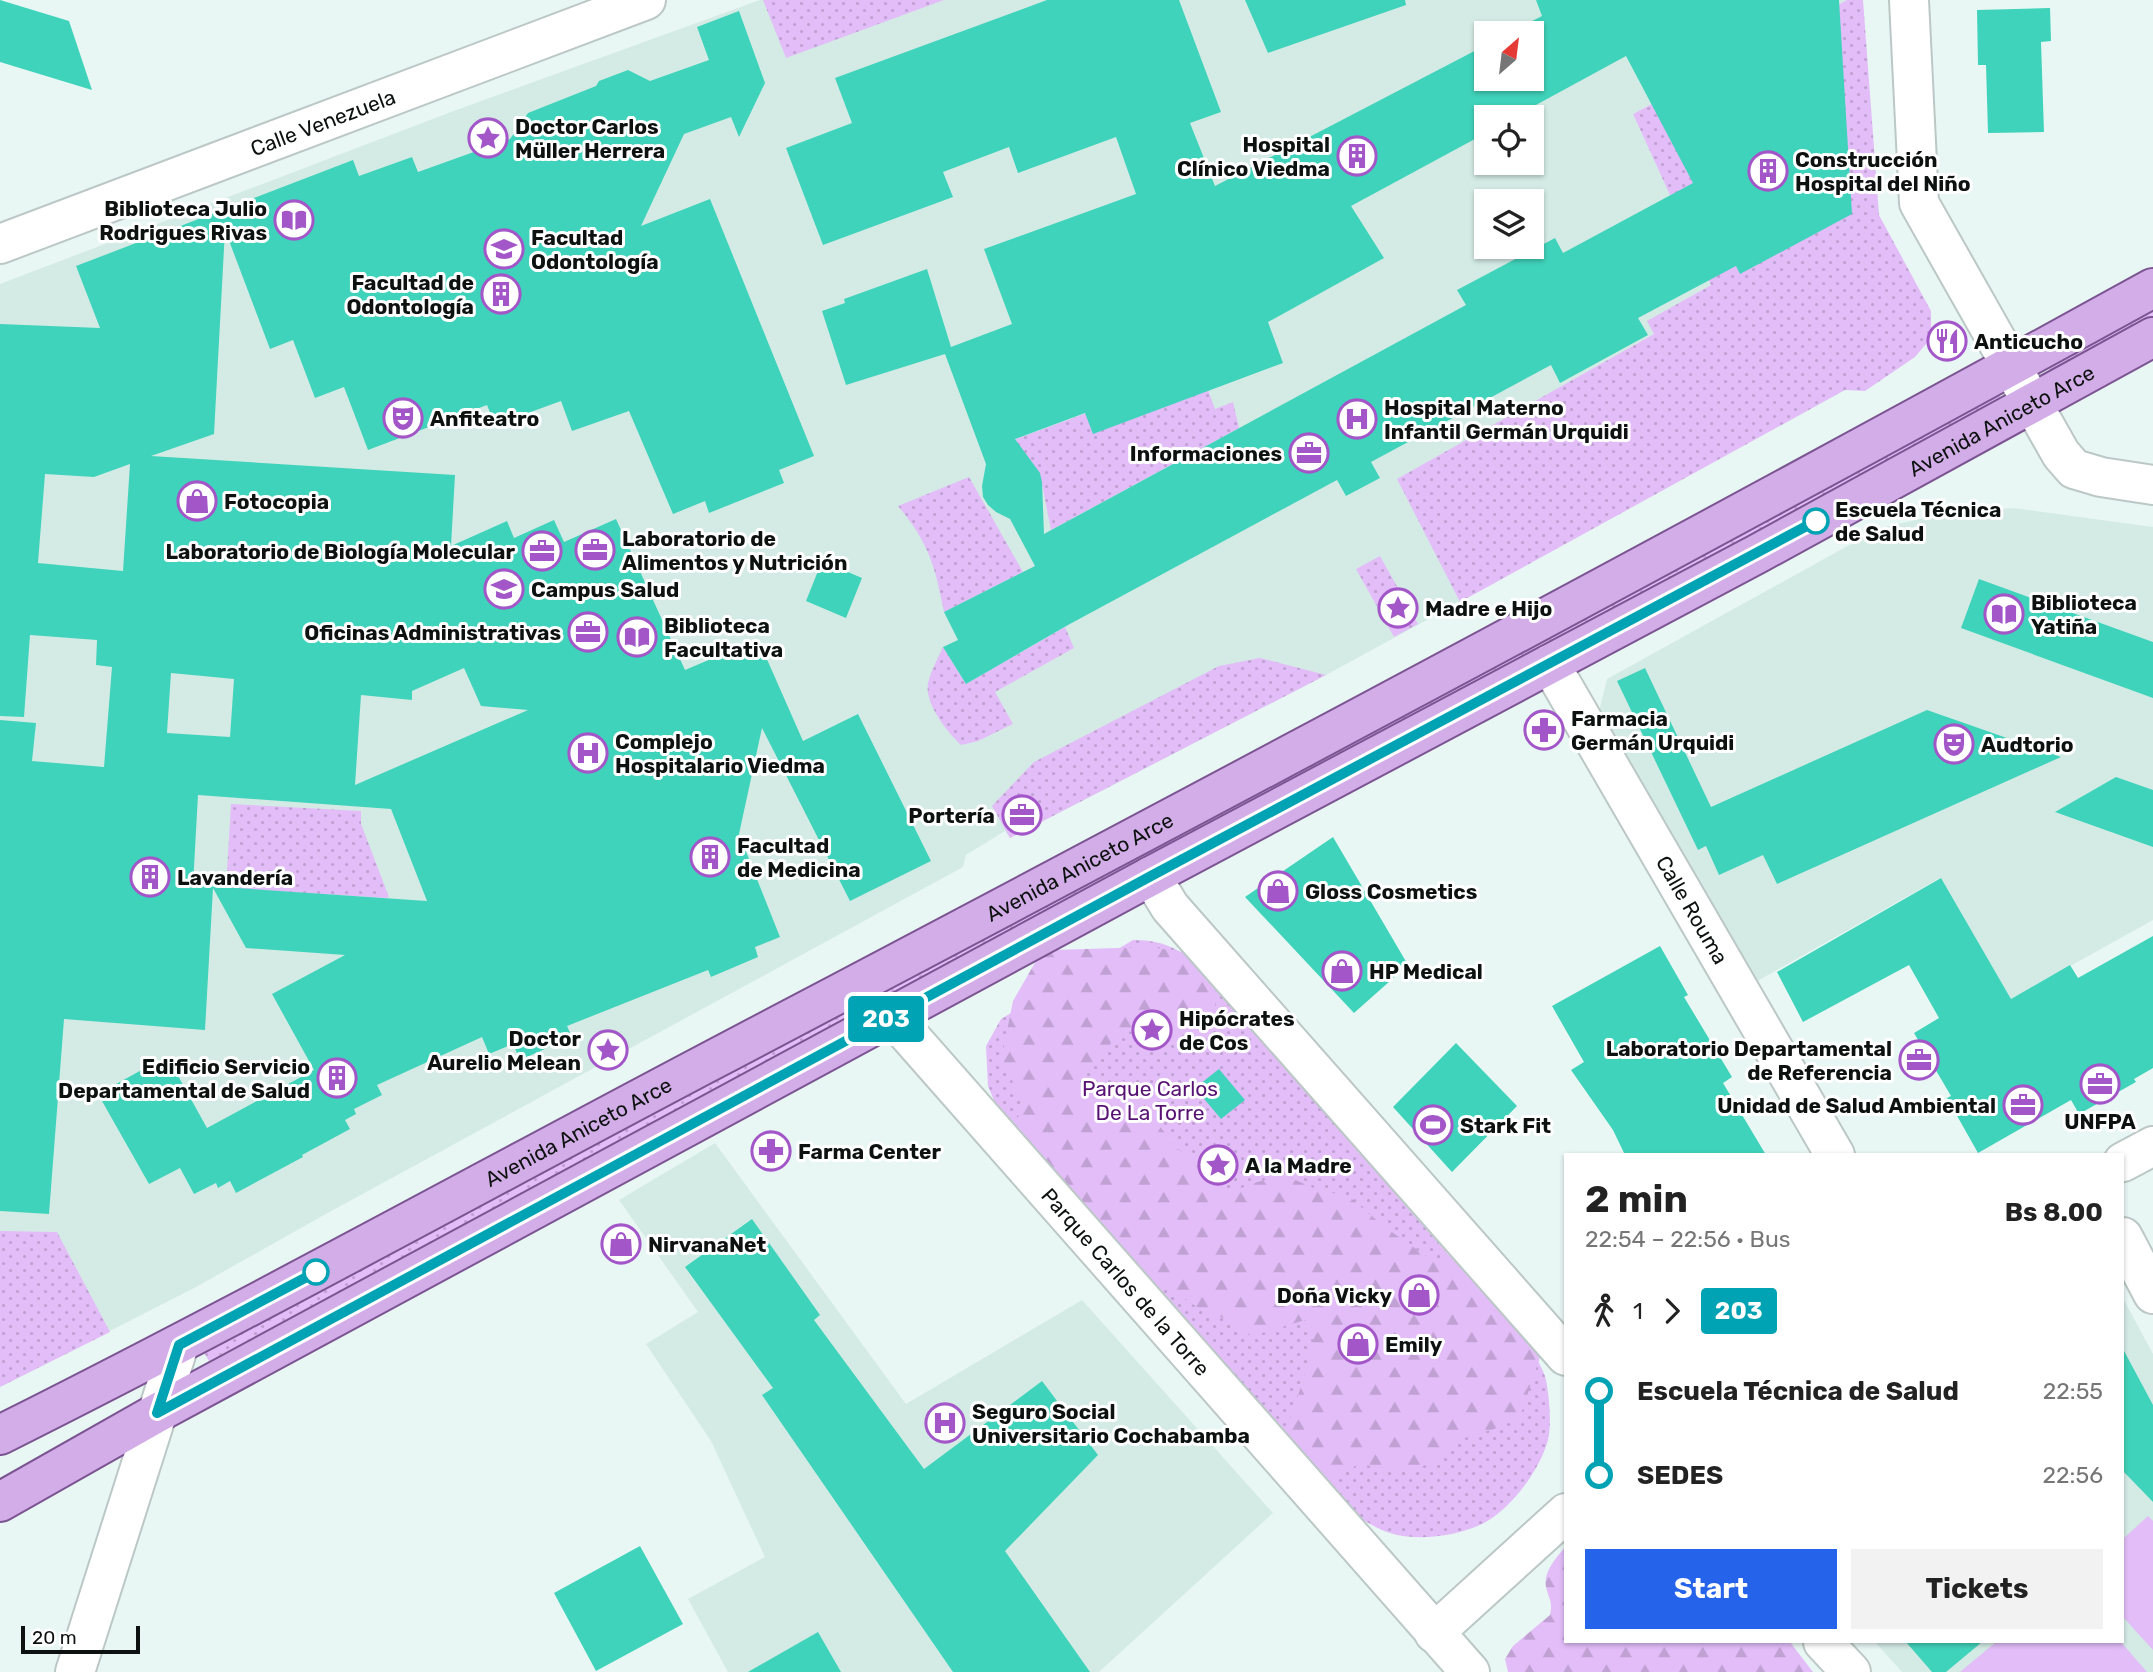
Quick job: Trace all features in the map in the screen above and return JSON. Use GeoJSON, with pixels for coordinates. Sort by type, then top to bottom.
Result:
{"type":"FeatureCollection","features":[{"type":"Feature","properties":{"kind":"main road","name":"Avenida Aniceto Arce"},"geometry":{"type":"LineString","coordinates":[[0,1435],[179,1345],[1098,858],[2153,288]]}},
{"type":"Feature","properties":{"kind":"main road","name":"Avenida Aniceto Arce"},"geometry":{"type":"LineString","coordinates":[[0,1502],[157,1413],[2153,337]]}},
{"type":"Feature","properties":{"kind":"street","name":"Calle Venezuela"},"geometry":{"type":"LineString","coordinates":[[0,244],[646,0]]}},
{"type":"Feature","properties":{"kind":"street"},"geometry":{"type":"LineString","coordinates":[[1909,0],[1919,203],[2061,454],[2074,469],[2101,477],[2153,485]]}},
{"type":"Feature","properties":{"kind":"street","name":"Calle Rouma"},"geometry":{"type":"LineString","coordinates":[[1550,664],[1834,1153]]}},
{"type":"Feature","properties":{"kind":"street"},"geometry":{"type":"LineString","coordinates":[[1151,876],[1170,907],[1564,1354]]}},
{"type":"Feature","properties":{"kind":"street","name":"Parque Carlos de la Torre"},"geometry":{"type":"LineString","coordinates":[[892,1016],[1470,1672]]}},
{"type":"Feature","properties":{"kind":"street"},"geometry":{"type":"LineString","coordinates":[[2124,1161],[2153,1146]]}},
{"type":"Feature","properties":{"kind":"street"},"geometry":{"type":"LineString","coordinates":[[2124,1239],[2153,1294]]}},
{"type":"Feature","properties":{"kind":"street"},"geometry":{"type":"LineString","coordinates":[[75,1672],[179,1345]]}},
{"type":"Feature","properties":{"kind":"street"},"geometry":{"type":"LineString","coordinates":[[1434,1633],[1564,1515]]}},
{"type":"Feature","properties":{"kind":"street"},"geometry":{"type":"LineString","coordinates":[[1824,1643],[1851,1672]]}},
{"type":"Feature","properties":{"kind":"shaded area","name":"Complejo Hospitalario Viedma"},"geometry":{"type":"Polygon","coordinates":[[[760,0],[1847,0],[1633,114],[1711,285],[1648,321],[1654,334],[1398,479],[1460,602],[1326,675],[1010,838],[1005,831],[966,855],[963,867],[196,1287],[0,1387],[0,284],[451,112],[760,0]]]}},
{"type":"Feature","properties":{"kind":"shaded area"},"geometry":{"type":"Polygon","coordinates":[[[2013,508],[2153,527],[2153,920],[2011,999],[1940,878],[1754,983],[1598,715],[1607,679],[1880,528],[1946,513],[2013,508]]]}},
{"type":"Feature","properties":{"kind":"shaded area","name":"Seguro Social Universitario Cochabamba"},"geometry":{"type":"Polygon","coordinates":[[[715,1143],[906,1404],[1082,1300],[1273,1513],[1099,1672],[728,1672],[688,1599],[765,1557],[711,1441],[646,1344],[698,1312],[619,1200],[715,1143]]]}},
{"type":"Feature","properties":{"kind":"shaded area"},"geometry":{"type":"Polygon","coordinates":[[[2124,1300],[2153,1354],[2153,1672],[1902,1672],[1876,1643],[2124,1643],[2124,1300]]]}},
{"type":"Feature","properties":{"kind":"green space"},"geometry":{"type":"Polygon","coordinates":[[[763,0],[944,0],[786,58],[763,0]]]}},
{"type":"Feature","properties":{"kind":"green space"},"geometry":{"type":"Polygon","coordinates":[[[1847,0],[1863,0],[1879,215],[1931,311],[1931,338],[1915,357],[1865,391],[1845,390],[1460,602],[1397,479],[1654,334],[1647,321],[1711,285],[1633,114],[1847,0]]]}},
{"type":"Feature","properties":{"kind":"green space"},"geometry":{"type":"Polygon","coordinates":[[[2153,304],[2153,317],[2051,373],[2046,363],[2153,304]]]}},
{"type":"Feature","properties":{"kind":"green space"},"geometry":{"type":"Polygon","coordinates":[[[1201,371],[1215,409],[1233,402],[1239,428],[1051,530],[1040,474],[1019,457],[1016,439],[1201,371]]]}},
{"type":"Feature","properties":{"kind":"green space"},"geometry":{"type":"Polygon","coordinates":[[[1998,393],[2004,403],[209,1361],[203,1351],[1998,393]]]}},
{"type":"Feature","properties":{"kind":"green space"},"geometry":{"type":"Polygon","coordinates":[[[969,477],[1023,572],[944,612],[924,544],[898,506],[969,477]]]}},
{"type":"Feature","properties":{"kind":"green space"},"geometry":{"type":"Polygon","coordinates":[[[1380,556],[1418,624],[1394,637],[1356,569],[1380,556]]]}},
{"type":"Feature","properties":{"kind":"green space"},"geometry":{"type":"Polygon","coordinates":[[[1065,627],[1074,648],[995,692],[1013,724],[978,741],[961,745],[938,717],[928,691],[929,678],[943,647],[966,684],[1065,627]]]}},
{"type":"Feature","properties":{"kind":"green space"},"geometry":{"type":"Polygon","coordinates":[[[1260,658],[1326,675],[1010,838],[992,806],[1034,762],[1219,666],[1260,658]]]}},
{"type":"Feature","properties":{"kind":"green space"},"geometry":{"type":"Polygon","coordinates":[[[231,804],[361,811],[361,824],[389,897],[226,888],[231,804]]]}},
{"type":"Feature","properties":{"kind":"green space","name":"Parque Carlos De La Torre"},"geometry":{"type":"Polygon","coordinates":[[[1133,940],[1162,944],[1187,956],[1534,1352],[1548,1390],[1548,1440],[1538,1464],[1523,1488],[1494,1517],[1474,1528],[1438,1536],[1401,1536],[1376,1527],[1340,1503],[1001,1117],[988,1086],[986,1046],[1001,1019],[1133,940]]]}},
{"type":"Feature","properties":{"kind":"green space","name":"Parque Carlos De La Torre"},"geometry":{"type":"Polygon","coordinates":[[[1151,947],[1195,954],[1216,978],[1215,1017],[1202,1036],[1179,1045],[1121,1029],[1101,1057],[1075,1076],[1089,1099],[1120,1080],[1154,1090],[1157,1123],[1177,1148],[1231,1193],[1250,1184],[1284,1175],[1318,1190],[1348,1196],[1386,1228],[1429,1258],[1475,1264],[1542,1351],[1520,1417],[1494,1429],[1461,1439],[1433,1463],[1404,1471],[1358,1464],[1318,1491],[1279,1448],[1300,1391],[1315,1332],[1305,1320],[1252,1336],[1226,1319],[1197,1307],[1173,1290],[1101,1274],[1011,1137],[1022,1106],[1001,1061],[1013,1001],[1036,961],[1052,950],[1151,947]]]}},
{"type":"Feature","properties":{"kind":"green space"},"geometry":{"type":"Polygon","coordinates":[[[0,1231],[57,1232],[110,1332],[0,1387],[0,1231]]]}},
{"type":"Feature","properties":{"kind":"green space"},"geometry":{"type":"Polygon","coordinates":[[[2148,1516],[2153,1521],[2153,1650],[2124,1618],[2124,1538],[2148,1516]]]}},
{"type":"Feature","properties":{"kind":"green space"},"geometry":{"type":"Polygon","coordinates":[[[1564,1549],[1564,1643],[1791,1643],[1813,1672],[1508,1672],[1505,1659],[1513,1646],[1550,1615],[1551,1603],[1546,1581],[1552,1565],[1564,1549]]]}},
{"type":"Feature","properties":{"kind":"green space"},"geometry":{"type":"Polygon","coordinates":[[[1995,1643],[2122,1643],[2147,1672],[1960,1672],[1995,1643]]]}},
{"type":"Feature","properties":{"kind":"building"},"geometry":{"type":"Polygon","coordinates":[[[0,0],[69,21],[92,90],[0,62],[0,0]]]}},
{"type":"Feature","properties":{"kind":"building"},"geometry":{"type":"Polygon","coordinates":[[[1047,0],[1179,0],[1221,112],[1190,123],[1215,186],[1474,51],[1474,91],[1544,91],[1544,21],[1532,21],[1542,16],[1536,0],[1839,0],[1852,214],[1740,274],[1736,266],[1638,318],[1648,335],[1560,383],[1551,365],[1371,462],[1380,478],[1346,496],[1337,480],[1068,625],[966,684],[943,647],[958,640],[944,612],[1035,566],[1010,519],[996,512],[983,497],[986,464],[945,354],[846,385],[822,311],[845,303],[844,299],[927,269],[951,347],[1012,324],[984,249],[1136,194],[1116,137],[1018,173],[1009,147],[943,172],[953,197],[823,245],[786,148],[852,123],[835,78],[1047,0]],[[1626,56],[1536,105],[1474,105],[1474,139],[1351,206],[1384,258],[1268,322],[1283,363],[1093,434],[1085,413],[1015,439],[1040,473],[1044,534],[1466,305],[1457,290],[1515,259],[1544,259],[1544,244],[1555,238],[1563,253],[1693,183],[1626,56]]]}},
{"type":"Feature","properties":{"kind":"building"},"geometry":{"type":"Polygon","coordinates":[[[1245,0],[1405,0],[1406,5],[1268,53],[1245,0]]]}},
{"type":"Feature","properties":{"kind":"building"},"geometry":{"type":"Polygon","coordinates":[[[2050,8],[2051,41],[2041,42],[2044,132],[1988,133],[1986,65],[1978,65],[1977,10],[2050,8]]]}},
{"type":"Feature","properties":{"kind":"building"},"geometry":{"type":"Polygon","coordinates":[[[739,11],[765,83],[739,137],[731,117],[684,134],[641,226],[710,199],[814,456],[779,470],[784,483],[709,513],[705,501],[673,514],[629,411],[572,431],[561,401],[495,425],[487,405],[368,450],[344,387],[315,398],[293,340],[270,349],[225,230],[214,434],[151,456],[455,475],[451,546],[507,521],[514,538],[554,520],[564,542],[616,519],[685,670],[758,639],[803,741],[858,714],[931,861],[850,901],[762,728],[739,834],[780,937],[755,947],[758,957],[711,977],[708,970],[567,1026],[572,1037],[520,1060],[513,1044],[489,1054],[482,1037],[377,1085],[382,1095],[354,1109],[356,1114],[345,1120],[350,1129],[302,1155],[303,1157],[236,1193],[230,1181],[218,1188],[216,1183],[194,1194],[180,1168],[149,1184],[98,1094],[167,1056],[207,1128],[314,1070],[272,994],[345,955],[246,948],[213,888],[205,1030],[64,1019],[49,1214],[0,1211],[0,720],[36,723],[32,761],[104,767],[112,667],[96,665],[97,640],[30,635],[24,717],[0,716],[0,324],[100,328],[76,266],[353,160],[359,176],[412,157],[418,172],[510,139],[528,113],[596,86],[599,81],[628,70],[650,81],[709,60],[697,27],[739,11]],[[130,464],[94,477],[45,474],[38,563],[123,571],[130,464]],[[464,668],[412,691],[412,700],[361,695],[355,785],[528,710],[481,706],[464,668]],[[171,673],[167,733],[230,737],[234,679],[171,673]],[[198,795],[193,885],[427,901],[391,809],[198,795]]]}},
{"type":"Feature","properties":{"kind":"building"},"geometry":{"type":"Polygon","coordinates":[[[822,561],[862,578],[846,618],[806,601],[822,561]]]}},
{"type":"Feature","properties":{"kind":"building"},"geometry":{"type":"Polygon","coordinates":[[[1979,579],[2153,642],[2153,698],[1961,628],[1979,579]]]}},
{"type":"Feature","properties":{"kind":"building"},"geometry":{"type":"Polygon","coordinates":[[[1645,668],[1711,807],[1927,710],[2061,757],[1777,884],[1763,855],[1719,875],[1706,846],[1698,850],[1617,681],[1645,668]]]}},
{"type":"Feature","properties":{"kind":"building"},"geometry":{"type":"Polygon","coordinates":[[[2116,777],[2153,790],[2153,847],[2055,812],[2116,777]]]}},
{"type":"Feature","properties":{"kind":"building"},"geometry":{"type":"Polygon","coordinates":[[[1333,837],[1408,965],[1354,1013],[1245,897],[1333,837]]]}},
{"type":"Feature","properties":{"kind":"building"},"geometry":{"type":"Polygon","coordinates":[[[1941,878],[2011,999],[2070,965],[2078,978],[2153,936],[2153,1068],[2134,1079],[2136,1082],[2079,1114],[2071,1100],[1978,1153],[1947,1098],[1951,1096],[1914,1033],[1939,1018],[1909,965],[1803,1022],[1777,972],[1941,878]]]}},
{"type":"Feature","properties":{"kind":"building"},"geometry":{"type":"Polygon","coordinates":[[[1660,946],[1688,995],[1684,997],[1732,1077],[1723,1083],[1765,1153],[1624,1153],[1613,1130],[1571,1070],[1584,1062],[1552,1006],[1660,946]]]}},
{"type":"Feature","properties":{"kind":"building"},"geometry":{"type":"Polygon","coordinates":[[[1456,1043],[1517,1106],[1452,1172],[1393,1107],[1456,1043]]]}},
{"type":"Feature","properties":{"kind":"building"},"geometry":{"type":"Polygon","coordinates":[[[1219,1069],[1245,1100],[1221,1119],[1195,1088],[1219,1069]]]}},
{"type":"Feature","properties":{"kind":"building"},"geometry":{"type":"Polygon","coordinates":[[[752,1219],[820,1315],[814,1320],[924,1469],[1042,1381],[1098,1455],[1005,1551],[1090,1672],[953,1672],[762,1395],[773,1388],[685,1267],[752,1219]]]}},
{"type":"Feature","properties":{"kind":"building"},"geometry":{"type":"Polygon","coordinates":[[[2124,1351],[2153,1405],[2153,1502],[2124,1472],[2124,1351]]]}},
{"type":"Feature","properties":{"kind":"building"},"geometry":{"type":"Polygon","coordinates":[[[640,1546],[683,1624],[596,1671],[554,1593],[640,1546]]]}},
{"type":"Feature","properties":{"kind":"building"},"geometry":{"type":"Polygon","coordinates":[[[818,1632],[841,1672],[748,1672],[818,1632]]]}},
{"type":"Feature","properties":{"kind":"building"},"geometry":{"type":"Polygon","coordinates":[[[1907,1643],[1981,1643],[1946,1672],[1932,1672],[1907,1643]]]}},
{"type":"Feature","properties":{"kind":"bus line","name":"203"},"geometry":{"type":"LineString","coordinates":[[316,1272],[179,1345],[157,1413],[1151,876],[1816,521]]}},
{"type":"Feature","properties":{"kind":"place","name":"Doctor Carlos Müller Herrera"},"geometry":{"type":"Point","coordinates":[488,138]}},
{"type":"Feature","properties":{"kind":"place","name":"Hospital Clínico Viedma"},"geometry":{"type":"Point","coordinates":[1357,156]}},
{"type":"Feature","properties":{"kind":"place","name":"Construcción Hospital del Niño"},"geometry":{"type":"Point","coordinates":[1768,171]}},
{"type":"Feature","properties":{"kind":"place","name":"Biblioteca Julio Rodrigues Rivas"},"geometry":{"type":"Point","coordinates":[294,220]}},
{"type":"Feature","properties":{"kind":"place","name":"Facultad Odontología"},"geometry":{"type":"Point","coordinates":[504,249]}},
{"type":"Feature","properties":{"kind":"place","name":"Facultad de Odontología"},"geometry":{"type":"Point","coordinates":[501,294]}},
{"type":"Feature","properties":{"kind":"place","name":"Anticucho"},"geometry":{"type":"Point","coordinates":[1947,341]}},
{"type":"Feature","properties":{"kind":"place","name":"Anfiteatro"},"geometry":{"type":"Point","coordinates":[403,418]}},
{"type":"Feature","properties":{"kind":"place","name":"Hospital Materno Infantil Germán Urquidi"},"geometry":{"type":"Point","coordinates":[1357,419]}},
{"type":"Feature","properties":{"kind":"place","name":"Informaciones"},"geometry":{"type":"Point","coordinates":[1309,453]}},
{"type":"Feature","properties":{"kind":"place","name":"Fotocopia"},"geometry":{"type":"Point","coordinates":[197,501]}},
{"type":"Feature","properties":{"kind":"place","name":"Escuela Técnica de Salud"},"geometry":{"type":"Point","coordinates":[1816,521]}},
{"type":"Feature","properties":{"kind":"place","name":"Laboratorio de Alimentos y Nutrición"},"geometry":{"type":"Point","coordinates":[595,550]}},
{"type":"Feature","properties":{"kind":"place","name":"Laboratorio de Biología Molecular"},"geometry":{"type":"Point","coordinates":[542,551]}},
{"type":"Feature","properties":{"kind":"place","name":"Campus Salud"},"geometry":{"type":"Point","coordinates":[504,589]}},
{"type":"Feature","properties":{"kind":"place","name":"Madre e Hijo"},"geometry":{"type":"Point","coordinates":[1398,608]}},
{"type":"Feature","properties":{"kind":"place","name":"Biblioteca Yatiña"},"geometry":{"type":"Point","coordinates":[2004,614]}},
{"type":"Feature","properties":{"kind":"place","name":"Oficinas Administrativas"},"geometry":{"type":"Point","coordinates":[588,632]}},
{"type":"Feature","properties":{"kind":"place","name":"Biblioteca Facultativa"},"geometry":{"type":"Point","coordinates":[637,637]}},
{"type":"Feature","properties":{"kind":"place","name":"Farmacia Germán Urquidi"},"geometry":{"type":"Point","coordinates":[1544,730]}},
{"type":"Feature","properties":{"kind":"place","name":"Audtorio"},"geometry":{"type":"Point","coordinates":[1954,744]}},
{"type":"Feature","properties":{"kind":"place","name":"Complejo Hospitalario Viedma"},"geometry":{"type":"Point","coordinates":[588,753]}},
{"type":"Feature","properties":{"kind":"place","name":"Portería"},"geometry":{"type":"Point","coordinates":[1022,815]}},
{"type":"Feature","properties":{"kind":"place","name":"Facultad de Medicina"},"geometry":{"type":"Point","coordinates":[710,857]}},
{"type":"Feature","properties":{"kind":"place","name":"Lavandería"},"geometry":{"type":"Point","coordinates":[150,877]}},
{"type":"Feature","properties":{"kind":"place","name":"Gloss Cosmetics"},"geometry":{"type":"Point","coordinates":[1278,891]}},
{"type":"Feature","properties":{"kind":"place","name":"HP Medical"},"geometry":{"type":"Point","coordinates":[1342,971]}},
{"type":"Feature","properties":{"kind":"place","name":"Hipócrates de Cos"},"geometry":{"type":"Point","coordinates":[1152,1030]}},
{"type":"Feature","properties":{"kind":"place","name":"Doctor Aurelio Melean"},"geometry":{"type":"Point","coordinates":[608,1050]}},
{"type":"Feature","properties":{"kind":"place","name":"Laboratorio Departamental de Referencia"},"geometry":{"type":"Point","coordinates":[1919,1060]}},
{"type":"Feature","properties":{"kind":"place","name":"Edificio Servicio Departamental de Salud"},"geometry":{"type":"Point","coordinates":[337,1078]}},
{"type":"Feature","properties":{"kind":"place","name":"UNFPA"},"geometry":{"type":"Point","coordinates":[2100,1084]}},
{"type":"Feature","properties":{"kind":"place","name":"Unidad de Salud Ambiental"},"geometry":{"type":"Point","coordinates":[2023,1105]}},
{"type":"Feature","properties":{"kind":"place","name":"Stark Fit"},"geometry":{"type":"Point","coordinates":[1433,1125]}},
{"type":"Feature","properties":{"kind":"place","name":"Farma Center"},"geometry":{"type":"Point","coordinates":[771,1151]}},
{"type":"Feature","properties":{"kind":"place","name":"A la Madre"},"geometry":{"type":"Point","coordinates":[1218,1165]}},
{"type":"Feature","properties":{"kind":"place","name":"NirvanaNet"},"geometry":{"type":"Point","coordinates":[621,1244]}},
{"type":"Feature","properties":{"kind":"place","name":"Doña Vicky"},"geometry":{"type":"Point","coordinates":[1419,1295]}},
{"type":"Feature","properties":{"kind":"place","name":"Emily"},"geometry":{"type":"Point","coordinates":[1358,1344]}},
{"type":"Feature","properties":{"kind":"place","name":"Seguro Social Universitario Cochabamba"},"geometry":{"type":"Point","coordinates":[945,1423]}}]}
